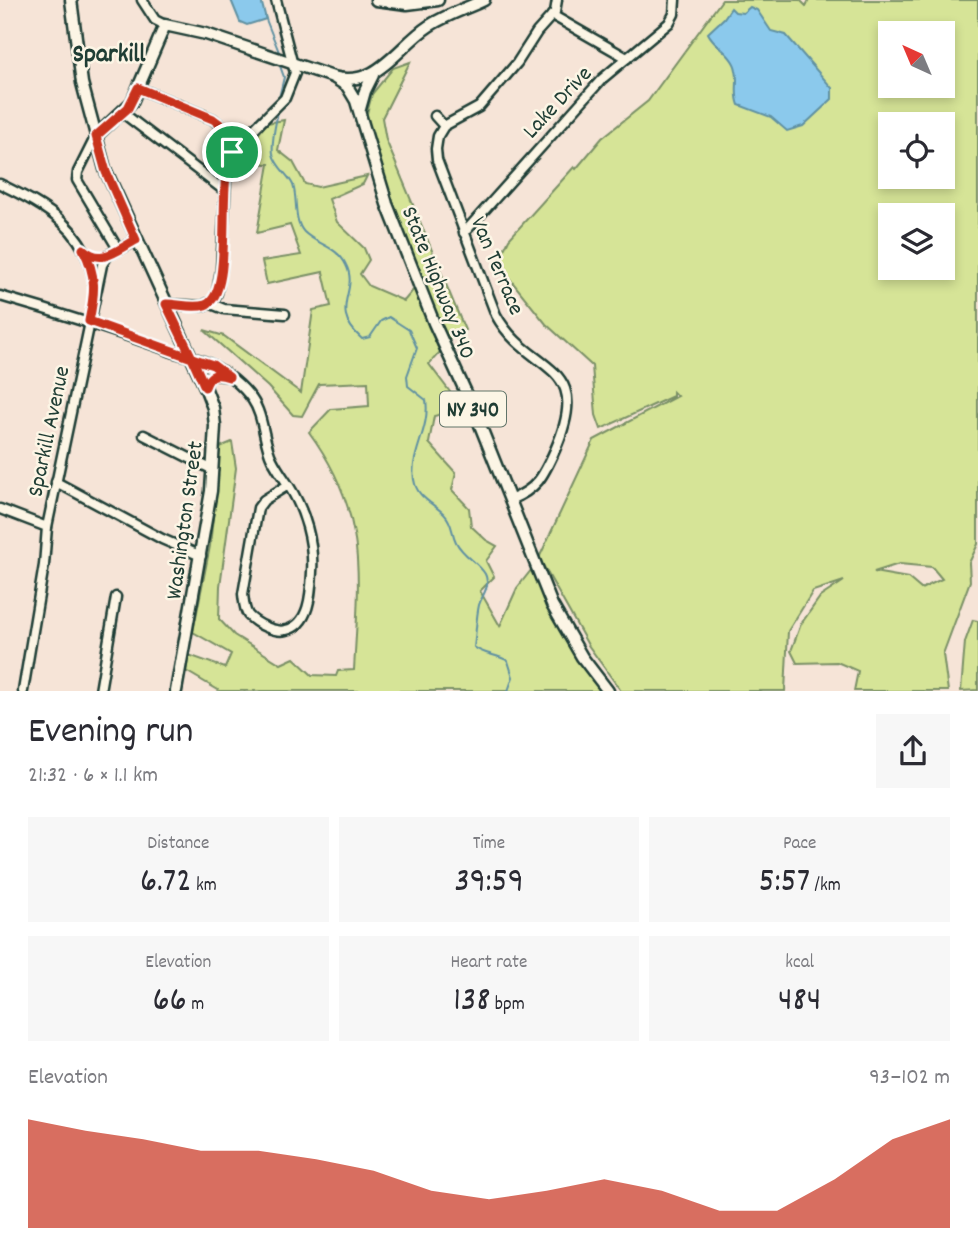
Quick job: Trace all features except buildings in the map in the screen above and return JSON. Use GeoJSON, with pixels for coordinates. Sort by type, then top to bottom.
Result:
{"type":"FeatureCollection","features":[{"type":"Feature","properties":{"kind":"main road","name":"Washington Street"},"geometry":{"type":"LineString","coordinates":[[71,0],[82,83],[106,172],[213,408],[213,470],[201,556],[176,691]]}},
{"type":"Feature","properties":{"kind":"main road"},"geometry":{"type":"LineString","coordinates":[[376,0],[407,4],[438,0]]}},
{"type":"Feature","properties":{"kind":"main road"},"geometry":{"type":"LineString","coordinates":[[361,116],[363,94],[373,74],[428,26],[484,0]]}},
{"type":"Feature","properties":{"kind":"main road"},"geometry":{"type":"LineString","coordinates":[[96,136],[132,102],[164,25],[199,32],[333,77],[356,79],[373,74]]}},
{"type":"Feature","properties":{"kind":"main road","name":"State Highway 340"},"geometry":{"type":"LineString","coordinates":[[333,77],[350,89],[361,116],[387,204],[434,323],[474,410],[562,624],[582,657],[608,691]]}},
{"type":"Feature","properties":{"kind":"street"},"geometry":{"type":"LineString","coordinates":[[142,0],[155,20],[164,25]]}},
{"type":"Feature","properties":{"kind":"street"},"geometry":{"type":"LineString","coordinates":[[166,304],[198,306],[215,298],[220,284],[226,165],[232,152],[280,105],[292,86],[295,73],[276,0]]}},
{"type":"Feature","properties":{"kind":"street"},"geometry":{"type":"LineString","coordinates":[[435,116],[444,126],[479,107],[517,63],[537,32],[552,15],[558,4],[557,0]]}},
{"type":"Feature","properties":{"kind":"street","name":"Lake Drive"},"geometry":{"type":"LineString","coordinates":[[464,233],[602,79],[669,23],[674,14],[676,0]]}},
{"type":"Feature","properties":{"kind":"street"},"geometry":{"type":"LineString","coordinates":[[552,15],[627,58]]}},
{"type":"Feature","properties":{"kind":"street"},"geometry":{"type":"LineString","coordinates":[[138,88],[213,119],[221,125],[232,152]]}},
{"type":"Feature","properties":{"kind":"street"},"geometry":{"type":"LineString","coordinates":[[123,113],[225,191]]}},
{"type":"Feature","properties":{"kind":"street","name":"Van Terrace"},"geometry":{"type":"LineString","coordinates":[[444,126],[438,136],[437,160],[501,325],[555,373],[567,390],[566,415],[556,448],[542,476],[536,486],[527,493],[510,500]]}},
{"type":"Feature","properties":{"kind":"street"},"geometry":{"type":"LineString","coordinates":[[96,136],[78,172],[79,185],[117,249]]}},
{"type":"Feature","properties":{"kind":"street"},"geometry":{"type":"LineString","coordinates":[[0,184],[55,214],[83,249],[94,257],[105,257],[136,240]]}},
{"type":"Feature","properties":{"kind":"street"},"geometry":{"type":"LineString","coordinates":[[83,249],[93,273],[95,295]]}},
{"type":"Feature","properties":{"kind":"street","name":"Sparkill Avenue"},"geometry":{"type":"LineString","coordinates":[[23,691],[55,482],[105,257]]}},
{"type":"Feature","properties":{"kind":"street"},"geometry":{"type":"LineString","coordinates":[[0,296],[89,321],[213,365],[255,402],[272,460],[288,485],[303,513],[308,532],[312,572],[306,614],[301,623],[283,631],[273,629],[248,614],[243,594],[258,508],[264,500],[288,485]]}},
{"type":"Feature","properties":{"kind":"street"},"geometry":{"type":"LineString","coordinates":[[209,303],[224,309],[285,314]]}},
{"type":"Feature","properties":{"kind":"street"},"geometry":{"type":"LineString","coordinates":[[205,387],[213,375],[229,377]]}},
{"type":"Feature","properties":{"kind":"street"},"geometry":{"type":"LineString","coordinates":[[144,435],[213,470]]}},
{"type":"Feature","properties":{"kind":"street"},"geometry":{"type":"LineString","coordinates":[[55,482],[162,539],[201,556]]}},
{"type":"Feature","properties":{"kind":"street"},"geometry":{"type":"LineString","coordinates":[[0,509],[47,527]]}},
{"type":"Feature","properties":{"kind":"street"},"geometry":{"type":"LineString","coordinates":[[100,691],[116,597]]}},
{"type":"Feature","properties":{"kind":"green space"},"geometry":{"type":"Polygon","coordinates":[[[722,0],[800,0],[806,6],[809,0],[978,0],[978,544],[969,563],[970,581],[943,654],[948,691],[854,691],[858,671],[837,662],[797,663],[791,651],[801,624],[820,597],[844,581],[813,591],[788,631],[785,691],[621,691],[588,645],[539,558],[594,440],[677,396],[673,392],[673,396],[601,429],[596,415],[592,366],[546,324],[501,268],[501,256],[509,239],[602,138],[648,101],[722,0]],[[899,564],[874,572],[908,578],[921,589],[942,579],[932,567],[899,564]]]}},
{"type":"Feature","properties":{"kind":"green space"},"geometry":{"type":"Polygon","coordinates":[[[410,62],[382,118],[386,140],[465,330],[448,340],[408,248],[366,117],[372,94],[393,68],[410,62]]]}},
{"type":"Feature","properties":{"kind":"green space"},"geometry":{"type":"Polygon","coordinates":[[[284,120],[278,150],[293,162],[305,184],[318,187],[367,176],[363,184],[329,199],[337,222],[364,248],[369,260],[360,274],[369,286],[404,301],[414,289],[440,352],[429,364],[450,392],[446,413],[434,416],[429,443],[456,473],[452,490],[469,508],[471,526],[497,546],[486,561],[494,577],[480,591],[500,626],[517,588],[532,569],[562,633],[602,691],[220,691],[186,671],[189,655],[225,668],[231,654],[193,632],[210,546],[220,447],[232,442],[236,468],[220,586],[219,619],[234,635],[281,664],[294,658],[312,675],[336,676],[338,671],[354,670],[358,575],[351,519],[342,491],[328,462],[309,432],[331,409],[369,406],[368,382],[319,384],[302,416],[293,415],[268,387],[204,330],[224,336],[301,393],[313,310],[331,306],[323,272],[267,284],[262,261],[301,255],[290,225],[257,233],[269,164],[236,163],[267,123],[284,120]]]}},
{"type":"Feature","properties":{"kind":"green space"},"geometry":{"type":"Polygon","coordinates":[[[973,620],[978,621],[978,690],[961,691],[965,642],[973,620]]]}},
{"type":"Feature","properties":{"kind":"water"},"geometry":{"type":"Polygon","coordinates":[[[231,0],[261,0],[266,19],[247,25],[240,22],[231,0]]]}},
{"type":"Feature","properties":{"kind":"water"},"geometry":{"type":"Polygon","coordinates":[[[750,7],[757,10],[771,31],[786,35],[832,88],[832,99],[803,126],[787,131],[771,117],[739,105],[734,65],[708,33],[731,8],[735,12],[743,13],[750,7]]]}},
{"type":"Feature","properties":{"kind":"waterway"},"geometry":{"type":"LineString","coordinates":[[265,17],[279,52]]}},
{"type":"Feature","properties":{"kind":"waterway"},"geometry":{"type":"LineString","coordinates":[[279,98],[284,77],[280,66]]}},
{"type":"Feature","properties":{"kind":"waterway"},"geometry":{"type":"LineString","coordinates":[[278,111],[273,154],[293,185],[297,216],[304,232],[332,250],[346,265],[349,284],[345,309],[352,328],[362,339],[370,337],[381,321],[389,317],[409,330],[417,348],[407,376],[408,386],[426,400],[427,411],[414,464],[415,484],[423,497],[447,517],[459,547],[485,574],[487,585],[479,605],[474,647],[508,661],[513,677],[508,691]]}},
{"type":"Feature","properties":{"kind":"district","name":"Sparkill"},"geometry":{"type":"Point","coordinates":[109,52]}},
{"type":"Feature","properties":{"kind":"route"},"geometry":{"type":"LineString","coordinates":[[232,152],[221,125],[213,119],[138,88],[128,108],[96,136],[106,172],[136,240],[101,258],[94,257],[83,249],[95,287],[89,321],[192,358],[205,387],[213,375],[229,377],[213,365],[192,358],[166,304],[202,306],[212,301],[218,293],[225,171],[232,152]]}}]}
